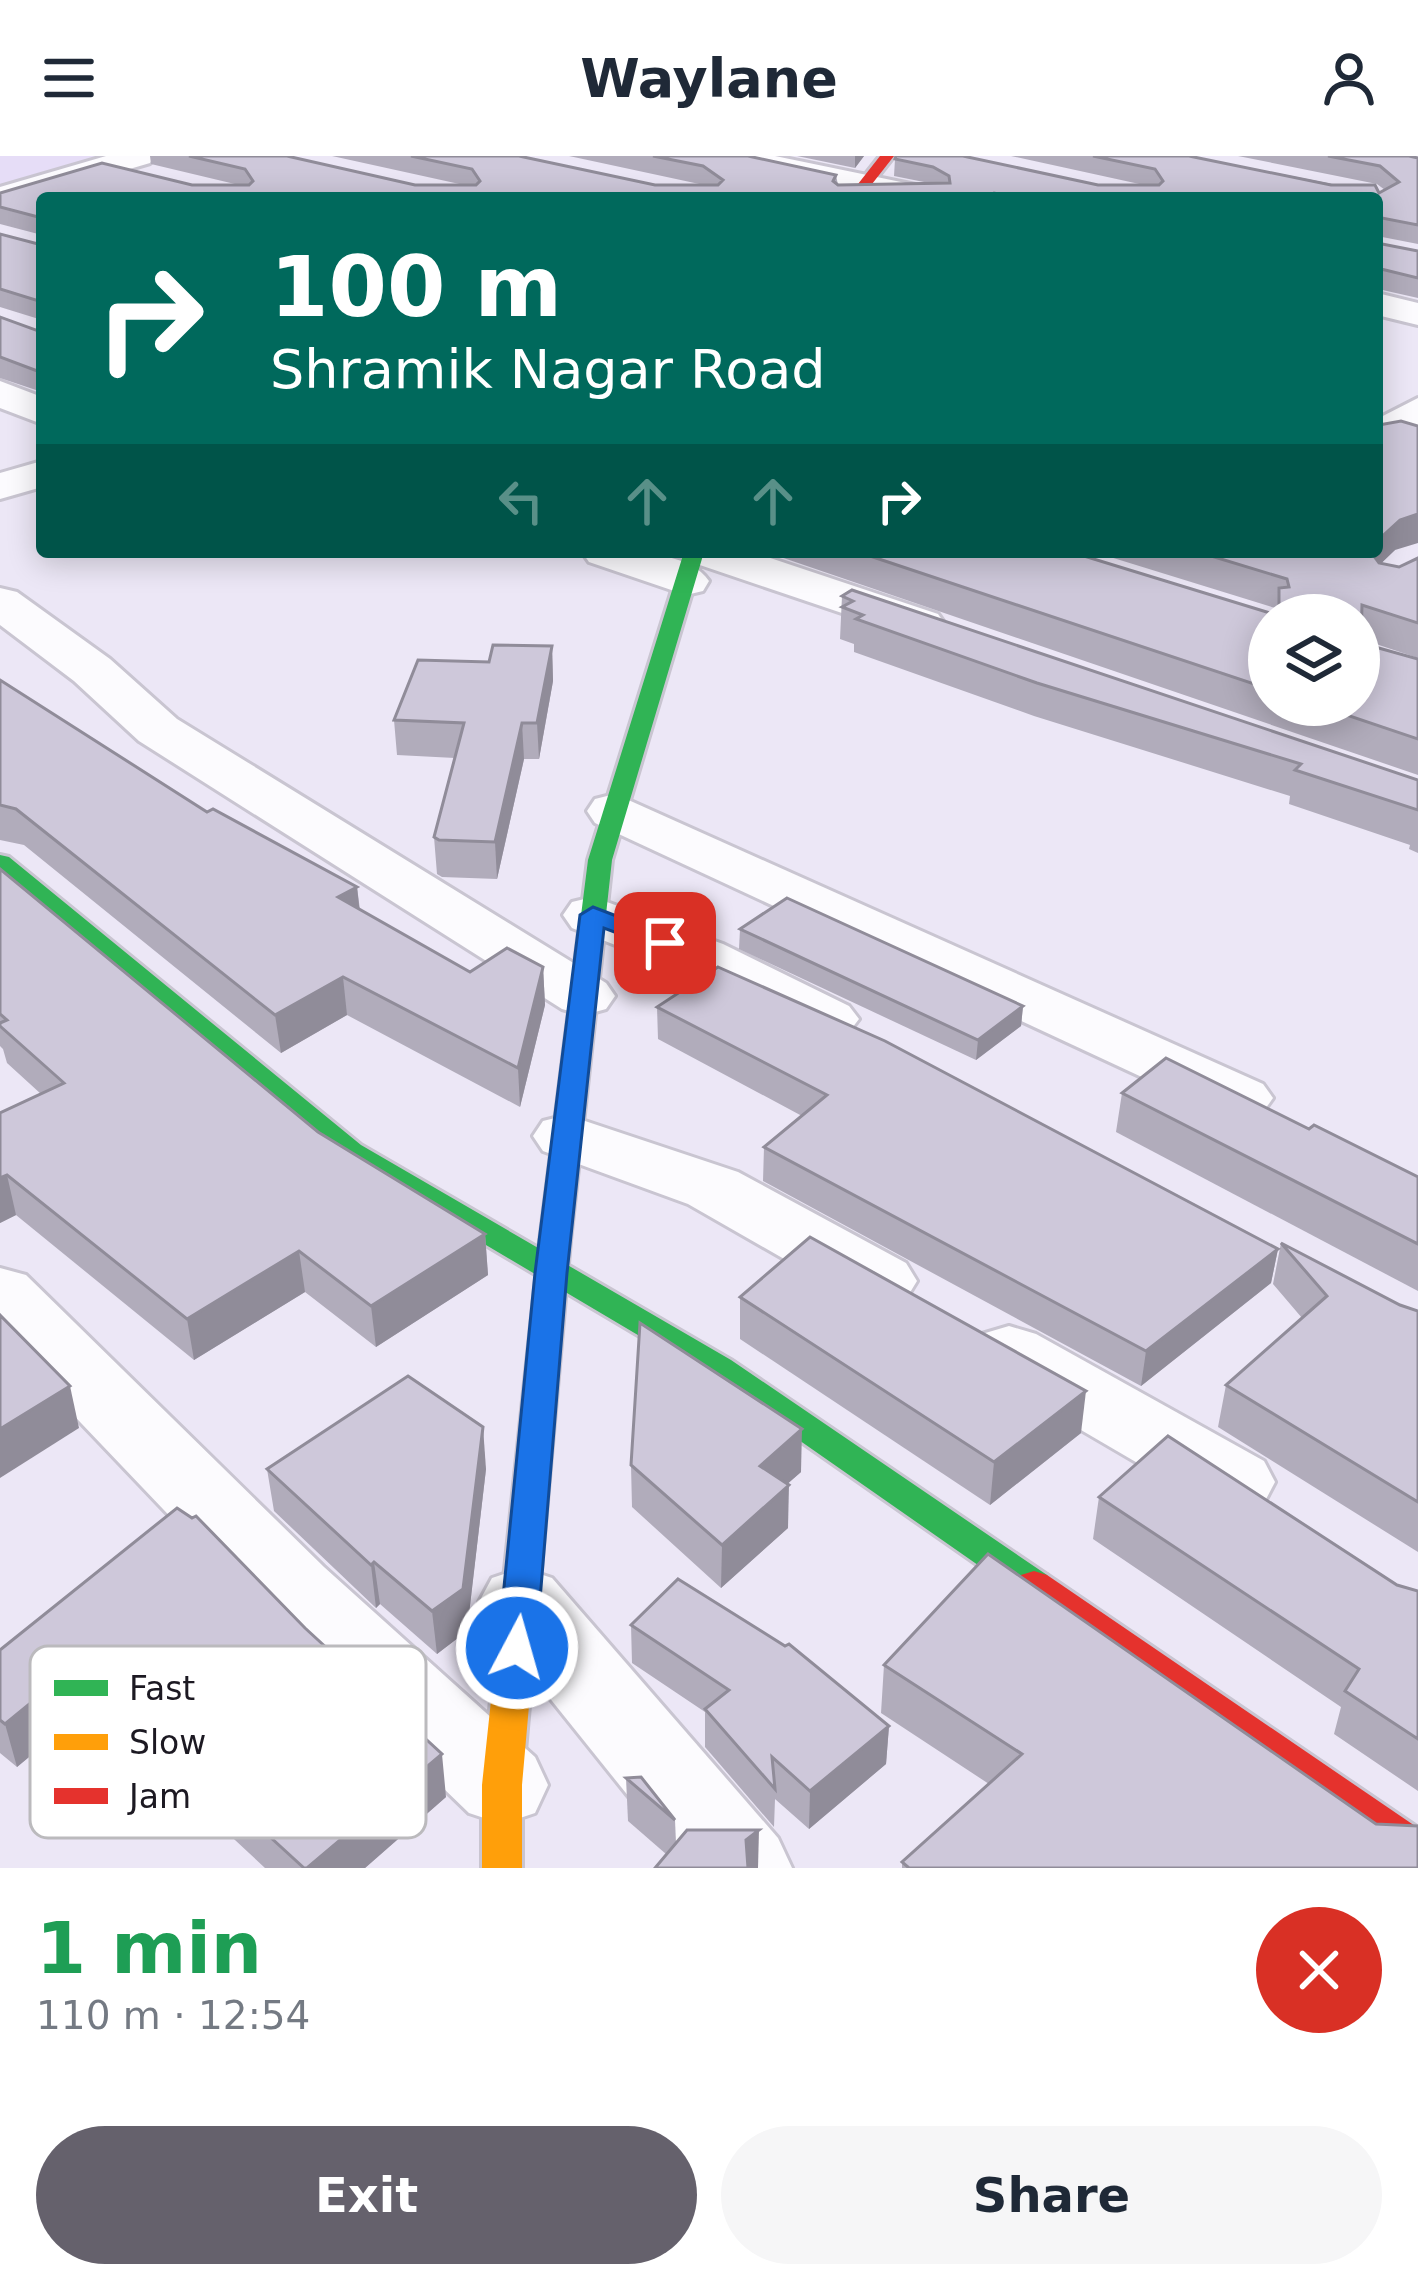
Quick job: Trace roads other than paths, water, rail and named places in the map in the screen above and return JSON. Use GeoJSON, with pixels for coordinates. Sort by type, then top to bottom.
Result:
{"type":"FeatureCollection","features":[{"type":"Feature","properties":{"kind":"street"},"geometry":{"type":"LineString","coordinates":[[0,197],[139,156]]}},
{"type":"Feature","properties":{"kind":"street"},"geometry":{"type":"LineString","coordinates":[[730,156],[860,190],[887,156]]}},
{"type":"Feature","properties":{"kind":"street"},"geometry":{"type":"LineString","coordinates":[[103,166],[169,182]]}},
{"type":"Feature","properties":{"kind":"street"},"geometry":{"type":"LineString","coordinates":[[1383,305],[1418,314]]}},
{"type":"Feature","properties":{"kind":"street"},"geometry":{"type":"LineString","coordinates":[[0,393],[36,409]]}},
{"type":"Feature","properties":{"kind":"street"},"geometry":{"type":"LineString","coordinates":[[1388,438],[1418,410]]}},
{"type":"Feature","properties":{"kind":"street"},"geometry":{"type":"LineString","coordinates":[[0,486],[36,476]]}},
{"type":"Feature","properties":{"kind":"street"},"geometry":{"type":"LineString","coordinates":[[659,558],[695,562],[968,641]]}},
{"type":"Feature","properties":{"kind":"street"},"geometry":{"type":"LineString","coordinates":[[502,1868],[502,1785],[551,1273],[600,860],[695,562]]}},
{"type":"Feature","properties":{"kind":"street"},"geometry":{"type":"LineString","coordinates":[[0,602],[92,670],[158,730],[584,996]]}},
{"type":"Feature","properties":{"kind":"street"},"geometry":{"type":"LineString","coordinates":[[615,811],[1282,1117]]}},
{"type":"Feature","properties":{"kind":"street"},"geometry":{"type":"LineString","coordinates":[[0,862],[351,1152],[719,1368],[1418,1850]]}},
{"type":"Feature","properties":{"kind":"street"},"geometry":{"type":"LineString","coordinates":[[593,915],[701,957],[889,1049]]}},
{"type":"Feature","properties":{"kind":"street"},"geometry":{"type":"LineString","coordinates":[[567,1136],[713,1188],[1193,1455],[1287,1515]]}},
{"type":"Feature","properties":{"kind":"street"},"geometry":{"type":"LineString","coordinates":[[0,1293],[353,1646]]}},
{"type":"Feature","properties":{"kind":"street"},"geometry":{"type":"LineString","coordinates":[[522,1602],[744,1868]]}},
{"type":"Feature","properties":{"kind":"street"},"geometry":{"type":"LineString","coordinates":[[426,1714],[502,1785]]}}]}
